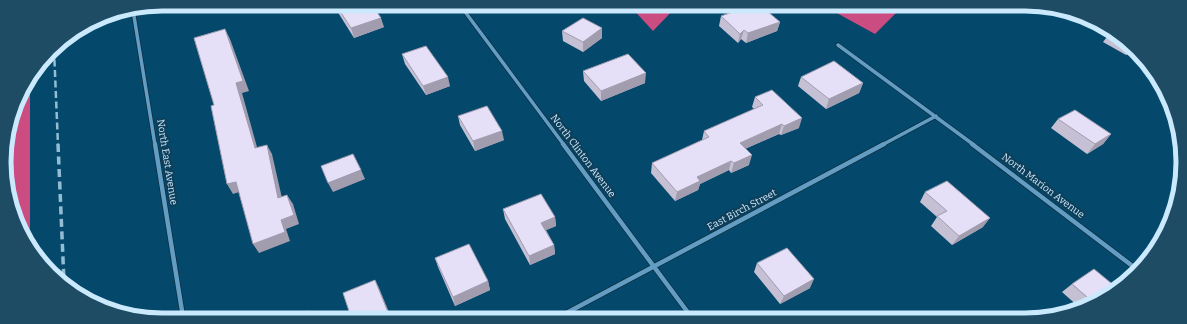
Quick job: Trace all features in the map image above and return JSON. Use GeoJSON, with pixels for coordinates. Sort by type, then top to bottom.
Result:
{"type":"FeatureCollection","features":[{"type":"Feature","properties":{"kind":"street","name":"North Clinton Avenue"},"geometry":{"type":"LineString","coordinates":[[464,11],[688,313]]}},
{"type":"Feature","properties":{"kind":"street","name":"North East Avenue"},"geometry":{"type":"LineString","coordinates":[[134,14],[182,313]]}},
{"type":"Feature","properties":{"kind":"street","name":"North Marion Avenue"},"geometry":{"type":"LineString","coordinates":[[838,45],[936,116],[1134,267]]}},
{"type":"Feature","properties":{"kind":"street","name":"East Birch Street"},"geometry":{"type":"LineString","coordinates":[[567,313],[936,116]]}},
{"type":"Feature","properties":{"kind":"shaded area"},"geometry":{"type":"Polygon","coordinates":[[[635,11],[672,11],[653,31],[635,11]]]}},
{"type":"Feature","properties":{"kind":"shaded area"},"geometry":{"type":"Polygon","coordinates":[[[833,11],[898,11],[875,34],[833,11]]]}},
{"type":"Feature","properties":{"kind":"shaded area"},"geometry":{"type":"Polygon","coordinates":[[[30,88],[30,236],[22,220],[16,201],[12,182],[11,152],[16,123],[22,104],[30,88]]]}},
{"type":"Feature","properties":{"kind":"building"},"geometry":{"type":"Polygon","coordinates":[[[340,11],[376,11],[381,18],[351,28],[340,11]]]}},
{"type":"Feature","properties":{"kind":"building"},"geometry":{"type":"Polygon","coordinates":[[[736,11],[767,11],[780,22],[748,33],[744,30],[740,34],[721,16],[736,11]]]}},
{"type":"Feature","properties":{"kind":"building"},"geometry":{"type":"Polygon","coordinates":[[[583,18],[602,28],[583,42],[562,31],[583,18]]]}},
{"type":"Feature","properties":{"kind":"building"},"geometry":{"type":"Polygon","coordinates":[[[225,29],[243,81],[236,83],[255,148],[267,145],[278,198],[287,195],[294,215],[281,220],[285,232],[253,244],[236,182],[227,184],[211,106],[214,105],[194,38],[225,29]]]}},
{"type":"Feature","properties":{"kind":"building"},"geometry":{"type":"Polygon","coordinates":[[[426,46],[448,77],[423,86],[402,54],[426,46]]]}},
{"type":"Feature","properties":{"kind":"building"},"geometry":{"type":"Polygon","coordinates":[[[628,54],[646,73],[601,91],[583,71],[628,54]]]}},
{"type":"Feature","properties":{"kind":"building"},"geometry":{"type":"Polygon","coordinates":[[[834,61],[863,83],[829,99],[801,77],[834,61]]]}},
{"type":"Feature","properties":{"kind":"building"},"geometry":{"type":"Polygon","coordinates":[[[772,90],[802,118],[784,126],[782,124],[740,143],[752,155],[734,163],[731,161],[697,177],[700,181],[677,192],[652,163],[709,137],[704,131],[763,105],[755,97],[772,90]]]}},
{"type":"Feature","properties":{"kind":"building"},"geometry":{"type":"Polygon","coordinates":[[[487,106],[502,131],[473,141],[458,116],[487,106]]]}},
{"type":"Feature","properties":{"kind":"building"},"geometry":{"type":"Polygon","coordinates":[[[1075,110],[1111,134],[1095,144],[1058,119],[1075,110]]]}},
{"type":"Feature","properties":{"kind":"building"},"geometry":{"type":"Polygon","coordinates":[[[353,154],[361,170],[328,183],[321,166],[353,154]]]}},
{"type":"Feature","properties":{"kind":"building"},"geometry":{"type":"Polygon","coordinates":[[[947,181],[990,218],[959,236],[937,216],[947,211],[925,192],[947,181]]]}},
{"type":"Feature","properties":{"kind":"building"},"geometry":{"type":"Polygon","coordinates":[[[541,194],[555,217],[541,223],[554,245],[529,256],[503,209],[541,194]]]}},
{"type":"Feature","properties":{"kind":"building"},"geometry":{"type":"Polygon","coordinates":[[[469,244],[488,281],[453,297],[435,258],[469,244]]]}},
{"type":"Feature","properties":{"kind":"building"},"geometry":{"type":"Polygon","coordinates":[[[787,248],[814,279],[784,296],[757,263],[787,248]]]}},
{"type":"Feature","properties":{"kind":"building"},"geometry":{"type":"Polygon","coordinates":[[[1094,269],[1113,285],[1089,299],[1072,284],[1094,269]]]}},
{"type":"Feature","properties":{"kind":"building"},"geometry":{"type":"Polygon","coordinates":[[[375,280],[388,313],[350,313],[343,293],[375,280]]]}},
{"type":"Feature","properties":{"kind":"railway"},"geometry":{"type":"LineString","coordinates":[[54,56],[58,145]]}},
{"type":"Feature","properties":{"kind":"railway"},"geometry":{"type":"LineString","coordinates":[[58,144],[64,277]]}}]}
